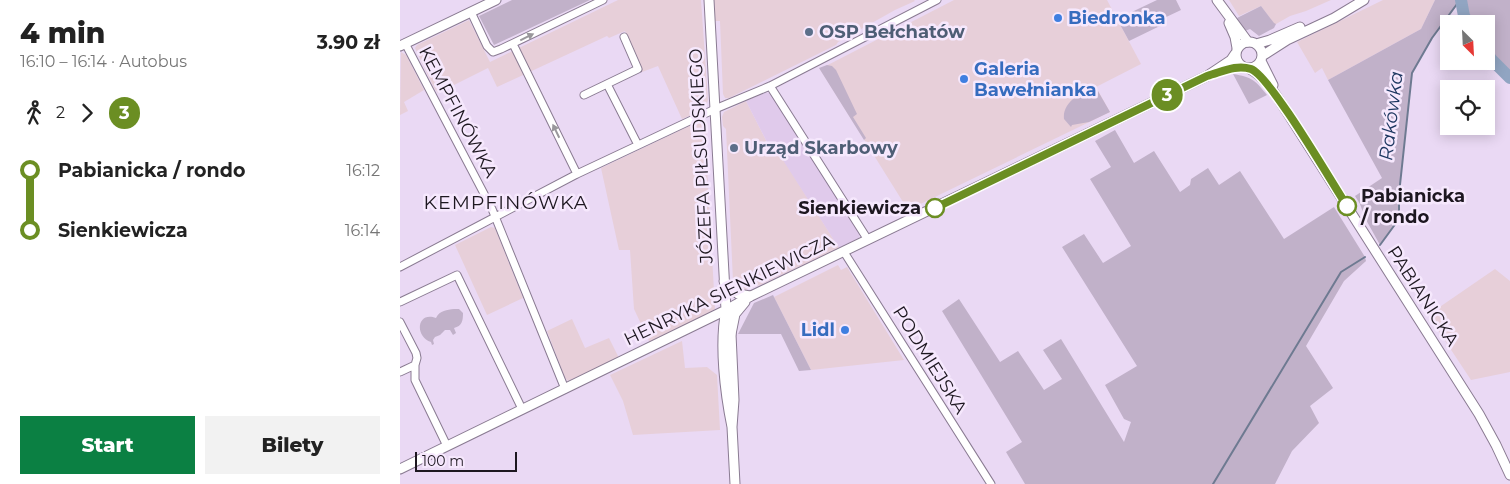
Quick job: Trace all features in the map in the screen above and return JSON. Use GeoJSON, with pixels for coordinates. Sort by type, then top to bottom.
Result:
{"type":"FeatureCollection","features":[{"type":"Feature","properties":{"kind":"main road"},"geometry":{"type":"LineString","coordinates":[[403,45],[496,0]]}},
{"type":"Feature","properties":{"kind":"main road","name":"JÓZEFA PIŁSUDSKIEGO"},"geometry":{"type":"LineString","coordinates":[[709,0],[724,281],[726,310],[731,334],[734,400],[732,427]]}},
{"type":"Feature","properties":{"kind":"main road"},"geometry":{"type":"LineString","coordinates":[[1217,0],[1224,11],[1261,51],[1261,59],[1258,65],[1246,67],[1236,60],[1235,36],[1224,11]]}},
{"type":"Feature","properties":{"kind":"main road"},"geometry":{"type":"LineString","coordinates":[[1236,52],[1241,45],[1270,40],[1361,2]]}},
{"type":"Feature","properties":{"kind":"main road"},"geometry":{"type":"LineString","coordinates":[[1261,59],[1287,40],[1334,18],[1361,2]]}},
{"type":"Feature","properties":{"kind":"main road","name":"HENRYKA SIENKIEWICZA"},"geometry":{"type":"LineString","coordinates":[[400,469],[708,319],[750,296],[1207,76],[1231,60],[1236,52]]}},
{"type":"Feature","properties":{"kind":"main road","name":"PABIANICKA"},"geometry":{"type":"LineString","coordinates":[[1261,59],[1287,112]]}},
{"type":"Feature","properties":{"kind":"main road","name":"PABIANICKA"},"geometry":{"type":"LineString","coordinates":[[1246,67],[1255,71],[1287,112],[1479,414],[1510,475]]}},
{"type":"Feature","properties":{"kind":"main road","name":"HENRYKA SIENKIEWICZA"},"geometry":{"type":"LineString","coordinates":[[1207,76],[1246,67]]}},
{"type":"Feature","properties":{"kind":"main road"},"geometry":{"type":"LineString","coordinates":[[724,281],[738,294],[750,296]]}},
{"type":"Feature","properties":{"kind":"main road"},"geometry":{"type":"LineString","coordinates":[[731,334],[735,314],[750,296]]}},
{"type":"Feature","properties":{"kind":"main road","name":"JÓZEFA PIŁSUDSKIEGO"},"geometry":{"type":"LineString","coordinates":[[726,310],[722,328],[727,399],[732,427],[735,484]]}},
{"type":"Feature","properties":{"kind":"main road"},"geometry":{"type":"LineString","coordinates":[[708,319],[719,324],[722,328]]}},
{"type":"Feature","properties":{"kind":"street"},"geometry":{"type":"LineString","coordinates":[[471,12],[489,50],[493,52],[603,0]]}},
{"type":"Feature","properties":{"kind":"street"},"geometry":{"type":"LineString","coordinates":[[400,267],[577,174],[770,86],[938,0]]}},
{"type":"Feature","properties":{"kind":"street"},"geometry":{"type":"LineString","coordinates":[[584,95],[638,69],[624,37]]}},
{"type":"Feature","properties":{"kind":"street"},"geometry":{"type":"LineString","coordinates":[[513,44],[577,174]]}},
{"type":"Feature","properties":{"kind":"street","name":"KEMPFINÓWKA"},"geometry":{"type":"LineString","coordinates":[[403,45],[496,216],[565,389]]}},
{"type":"Feature","properties":{"kind":"street"},"geometry":{"type":"LineString","coordinates":[[607,84],[638,145]]}},
{"type":"Feature","properties":{"kind":"street"},"geometry":{"type":"LineString","coordinates":[[770,86],[868,240]]}},
{"type":"Feature","properties":{"kind":"street","name":"PODMIEJSKA"},"geometry":{"type":"LineString","coordinates":[[844,252],[991,484]]}},
{"type":"Feature","properties":{"kind":"street"},"geometry":{"type":"LineString","coordinates":[[400,302],[457,275],[522,410]]}},
{"type":"Feature","properties":{"kind":"street"},"geometry":{"type":"LineString","coordinates":[[400,322],[416,353],[415,380],[447,446]]}},
{"type":"Feature","properties":{"kind":"street"},"geometry":{"type":"LineString","coordinates":[[400,372],[415,365]]}},
{"type":"Feature","properties":{"kind":"shaded area"},"geometry":{"type":"Polygon","coordinates":[[[512,0],[590,0],[494,45],[479,16],[512,0]]]}},
{"type":"Feature","properties":{"kind":"shaded area"},"geometry":{"type":"Polygon","coordinates":[[[618,0],[701,0],[708,100],[705,109],[682,119],[658,66],[642,72],[625,31],[609,38],[607,36],[497,87],[488,68],[438,93],[415,48],[417,45],[469,20],[490,62],[618,0]]]}},
{"type":"Feature","properties":{"kind":"shaded area"},"geometry":{"type":"Polygon","coordinates":[[[714,0],[915,1],[895,10],[838,42],[836,45],[729,98],[725,98],[723,94],[720,21],[715,21],[714,0]]]}},
{"type":"Feature","properties":{"kind":"shaded area","name":"Galeria Bawełnianka"},"geometry":{"type":"Polygon","coordinates":[[[954,0],[1107,0],[1141,64],[1096,87],[1110,112],[908,210],[820,69],[954,0]]]}},
{"type":"Feature","properties":{"kind":"shaded area"},"geometry":{"type":"Polygon","coordinates":[[[1157,0],[1176,0],[1181,10],[1162,19],[1164,24],[1129,41],[1117,19],[1157,0]]]}},
{"type":"Feature","properties":{"kind":"shaded area"},"geometry":{"type":"Polygon","coordinates":[[[1229,0],[1331,0],[1274,24],[1261,6],[1239,16],[1229,0]]]}},
{"type":"Feature","properties":{"kind":"shaded area"},"geometry":{"type":"Polygon","coordinates":[[[1383,0],[1435,0],[1421,29],[1328,80],[1322,68],[1315,73],[1297,42],[1383,0]]]}},
{"type":"Feature","properties":{"kind":"shaded area"},"geometry":{"type":"Polygon","coordinates":[[[1435,0],[1460,0],[1449,15],[1440,15],[1440,27],[1412,73],[1399,194],[1399,219],[1380,245],[1355,196],[1382,178],[1328,80],[1421,29],[1435,0]]]}},
{"type":"Feature","properties":{"kind":"shaded area"},"geometry":{"type":"Polygon","coordinates":[[[1461,0],[1510,0],[1510,78],[1495,63],[1495,15],[1464,15],[1461,0]]]}},
{"type":"Feature","properties":{"kind":"shaded area"},"geometry":{"type":"Polygon","coordinates":[[[1261,6],[1276,24],[1274,28],[1259,36],[1250,29],[1245,31],[1237,18],[1261,6]]]}},
{"type":"Feature","properties":{"kind":"shaded area"},"geometry":{"type":"Polygon","coordinates":[[[401,52],[406,55],[424,90],[404,102],[408,111],[400,115],[401,52]]]}},
{"type":"Feature","properties":{"kind":"shaded area"},"geometry":{"type":"Polygon","coordinates":[[[827,65],[832,66],[836,70],[857,114],[853,117],[866,138],[864,140],[819,68],[827,65]]]}},
{"type":"Feature","properties":{"kind":"shaded area"},"geometry":{"type":"Polygon","coordinates":[[[1233,74],[1245,76],[1253,80],[1267,95],[1249,104],[1233,74]]]}},
{"type":"Feature","properties":{"kind":"shaded area"},"geometry":{"type":"Polygon","coordinates":[[[1095,86],[1110,112],[1089,122],[1072,125],[1071,127],[1064,119],[1066,108],[1074,98],[1095,86]]]}},
{"type":"Feature","properties":{"kind":"shaded area"},"geometry":{"type":"Polygon","coordinates":[[[765,93],[770,93],[773,97],[860,233],[859,238],[839,248],[781,157],[771,150],[746,101],[765,93]]]}},
{"type":"Feature","properties":{"kind":"shaded area"},"geometry":{"type":"Polygon","coordinates":[[[746,101],[771,150],[781,156],[839,248],[760,285],[742,291],[737,288],[733,281],[726,129],[723,126],[722,117],[724,112],[746,101]]]}},
{"type":"Feature","properties":{"kind":"shaded area"},"geometry":{"type":"Polygon","coordinates":[[[702,120],[705,121],[707,127],[706,149],[715,309],[707,315],[650,343],[634,309],[630,250],[619,250],[601,168],[702,120]]]}},
{"type":"Feature","properties":{"kind":"shaded area"},"geometry":{"type":"Polygon","coordinates":[[[1115,130],[1134,163],[1154,151],[1180,192],[1190,185],[1191,179],[1208,168],[1219,185],[1240,171],[1284,239],[1334,207],[1365,257],[1366,261],[1344,281],[1306,346],[1333,388],[1310,406],[1319,423],[1292,451],[1275,484],[1025,484],[1006,452],[1022,442],[942,311],[959,299],[1000,362],[1018,351],[1044,390],[1062,379],[1043,350],[1061,339],[1124,442],[1131,422],[1124,419],[1105,385],[1137,366],[1062,247],[1084,234],[1103,263],[1131,246],[1090,179],[1111,167],[1095,141],[1115,130]]]}},
{"type":"Feature","properties":{"kind":"shaded area"},"geometry":{"type":"Polygon","coordinates":[[[491,227],[495,228],[523,298],[487,315],[455,245],[491,227]]]}},
{"type":"Feature","properties":{"kind":"shaded area"},"geometry":{"type":"Polygon","coordinates":[[[838,265],[841,270],[847,267],[904,360],[811,370],[774,297],[838,265]]]}},
{"type":"Feature","properties":{"kind":"shaded area"},"geometry":{"type":"Polygon","coordinates":[[[1495,269],[1510,281],[1510,372],[1471,380],[1428,315],[1495,269]]]}},
{"type":"Feature","properties":{"kind":"shaded area"},"geometry":{"type":"Polygon","coordinates":[[[773,295],[811,370],[799,371],[781,334],[738,334],[754,303],[773,295]]]}},
{"type":"Feature","properties":{"kind":"shaded area"},"geometry":{"type":"Polygon","coordinates":[[[459,309],[463,313],[461,323],[454,328],[456,333],[453,335],[450,330],[445,330],[435,337],[433,340],[434,344],[432,345],[422,335],[420,325],[422,321],[425,318],[436,318],[446,310],[459,309]]]}},
{"type":"Feature","properties":{"kind":"shaded area"},"geometry":{"type":"Polygon","coordinates":[[[572,319],[585,348],[609,338],[619,358],[568,381],[565,378],[547,331],[572,319]]]}},
{"type":"Feature","properties":{"kind":"shaded area"},"geometry":{"type":"Polygon","coordinates":[[[682,341],[685,368],[707,367],[717,375],[720,430],[633,435],[623,401],[610,375],[682,341]]]}},
{"type":"Feature","properties":{"kind":"waterway","name":"Rakówka"},"geometry":{"type":"LineString","coordinates":[[1380,245],[1399,219],[1399,194],[1412,73],[1432,38],[1460,0]]}},
{"type":"Feature","properties":{"kind":"waterway","name":"Rakówka"},"geometry":{"type":"LineString","coordinates":[[1461,0],[1464,15]]}},
{"type":"Feature","properties":{"kind":"waterway","name":"Rakówka"},"geometry":{"type":"LineString","coordinates":[[1495,63],[1510,78]]}},
{"type":"Feature","properties":{"kind":"waterway"},"geometry":{"type":"LineString","coordinates":[[1213,484],[1341,272],[1365,257]]}},
{"type":"Feature","properties":{"kind":"bus line","name":"3"},"geometry":{"type":"LineString","coordinates":[[935,208],[1207,76],[1242,66],[1255,71],[1265,82],[1287,112],[1347,206]]}},
{"type":"Feature","properties":{"kind":"place","name":"Biedronka"},"geometry":{"type":"Point","coordinates":[1058,18]}},
{"type":"Feature","properties":{"kind":"place","name":"OSP Bełchatów"},"geometry":{"type":"Point","coordinates":[809,32]}},
{"type":"Feature","properties":{"kind":"place","name":"Galeria Bawełnianka"},"geometry":{"type":"Point","coordinates":[964,79]}},
{"type":"Feature","properties":{"kind":"place","name":"Urząd Skarbowy"},"geometry":{"type":"Point","coordinates":[734,148]}},
{"type":"Feature","properties":{"kind":"place","name":"Pabianicka / rondo"},"geometry":{"type":"Point","coordinates":[1347,206]}},
{"type":"Feature","properties":{"kind":"place","name":"Sienkiewicza"},"geometry":{"type":"Point","coordinates":[935,208]}},
{"type":"Feature","properties":{"kind":"place","name":"Lidl"},"geometry":{"type":"Point","coordinates":[845,330]}},
{"type":"Feature","properties":{"kind":"district","name":"KEMPFINÓWKA"},"geometry":{"type":"Point","coordinates":[506,202]}}]}
